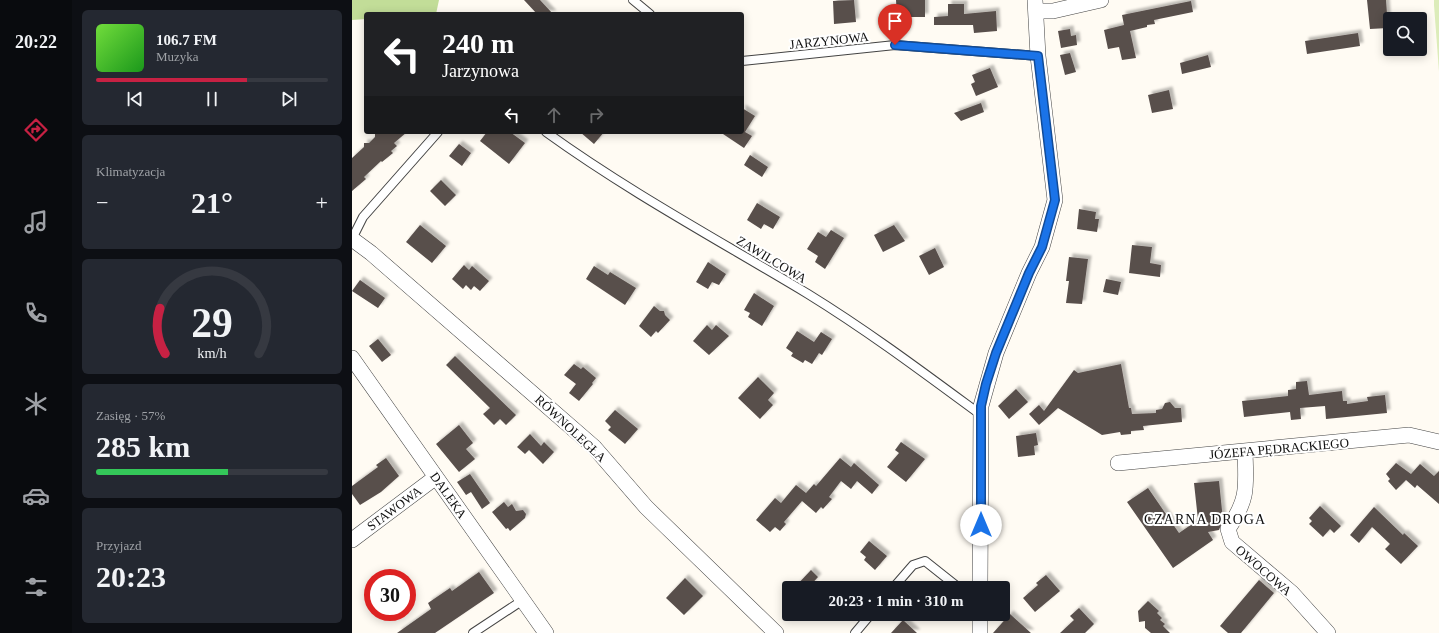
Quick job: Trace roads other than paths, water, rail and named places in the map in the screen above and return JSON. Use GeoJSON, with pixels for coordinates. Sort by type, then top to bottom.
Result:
{"type":"FeatureCollection","features":[{"type":"Feature","properties":{"kind":"street"},"geometry":{"type":"LineString","coordinates":[[980,581],[981,406],[996,353],[1029,273],[1042,247],[1055,200],[1038,56],[1035,6],[1053,11],[1101,0]]}},
{"type":"Feature","properties":{"kind":"street","name":"RÓWNOLEGŁA"},"geometry":{"type":"LineString","coordinates":[[352,239],[371,252],[584,438],[646,507],[776,633]]}},
{"type":"Feature","properties":{"kind":"street","name":"DALEKA"},"geometry":{"type":"LineString","coordinates":[[352,358],[546,633]]}},
{"type":"Feature","properties":{"kind":"street","name":"JÓZEFA PĘDRACKIEGO"},"geometry":{"type":"LineString","coordinates":[[1118,463],[1409,436],[1439,442]]}},
{"type":"Feature","properties":{"kind":"street","name":"OWOCOWA"},"geometry":{"type":"LineString","coordinates":[[1245,451],[1246,493],[1240,511],[1228,529],[1232,542],[1292,593],[1328,633]]}},
{"type":"Feature","properties":{"kind":"street","name":"STAWOWA"},"geometry":{"type":"LineString","coordinates":[[352,540],[436,476]]}},
{"type":"Feature","properties":{"kind":"street"},"geometry":{"type":"LineString","coordinates":[[980,621],[980,633]]}},
{"type":"Feature","properties":{"kind":"lane"},"geometry":{"type":"LineString","coordinates":[[633,0],[648,12]]}},
{"type":"Feature","properties":{"kind":"lane","name":"JARZYNOWA"},"geometry":{"type":"LineString","coordinates":[[744,61],[895,45],[1038,56]]}},
{"type":"Feature","properties":{"kind":"lane"},"geometry":{"type":"LineString","coordinates":[[352,239],[363,217],[436,134]]}},
{"type":"Feature","properties":{"kind":"lane","name":"ZAWILCOWA"},"geometry":{"type":"LineString","coordinates":[[549,134],[586,161],[809,294],[862,329],[981,415]]}},
{"type":"Feature","properties":{"kind":"lane"},"geometry":{"type":"LineString","coordinates":[[899,581],[912,565],[925,561],[950,581]]}},
{"type":"Feature","properties":{"kind":"lane"},"geometry":{"type":"LineString","coordinates":[[473,633],[522,600]]}},
{"type":"Feature","properties":{"kind":"lane"},"geometry":{"type":"LineString","coordinates":[[855,633],[865,621]]}},
{"type":"Feature","properties":{"kind":"district","name":"CZARNA DROGA"},"geometry":{"type":"Point","coordinates":[1205,519]}}]}
